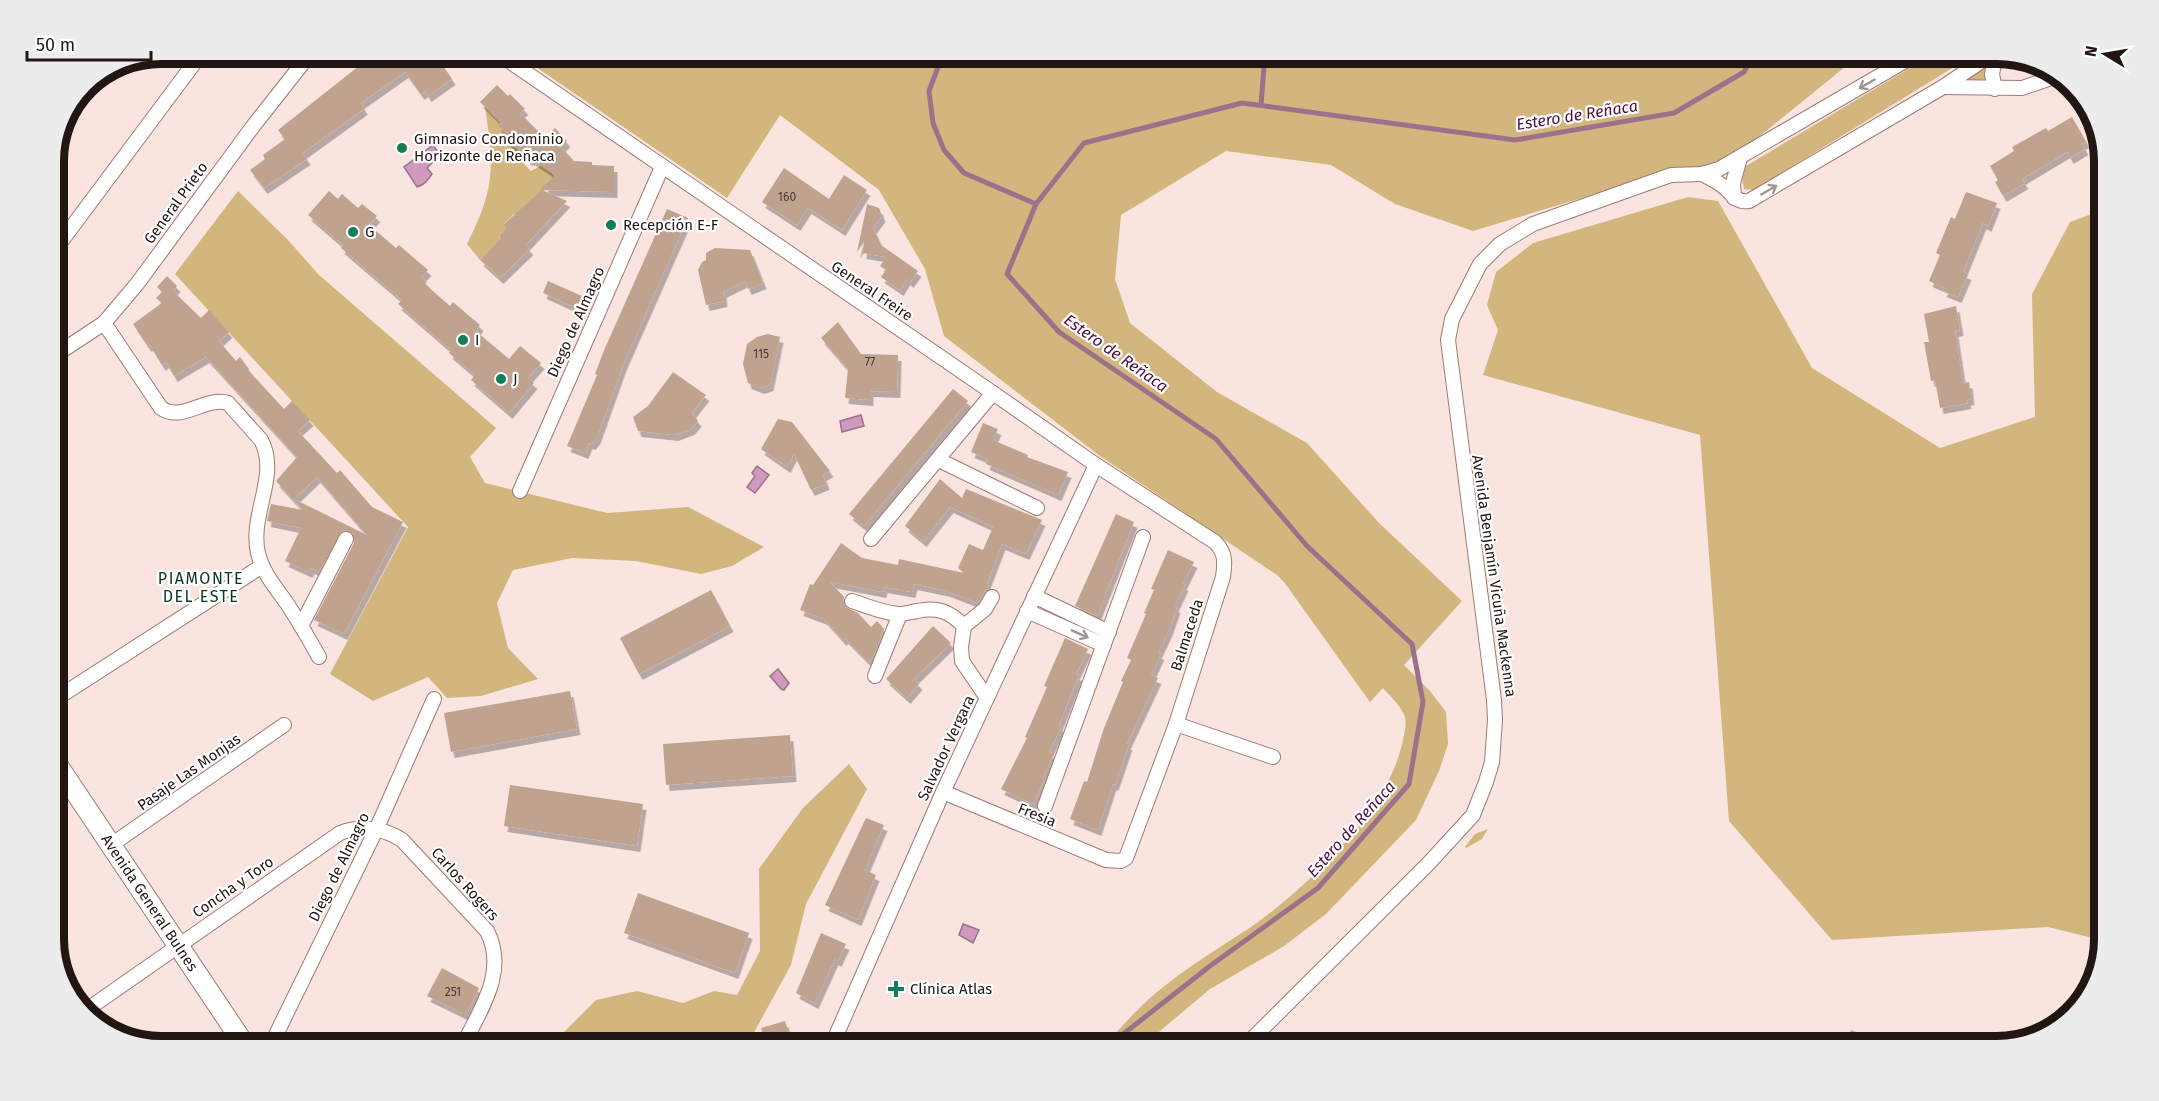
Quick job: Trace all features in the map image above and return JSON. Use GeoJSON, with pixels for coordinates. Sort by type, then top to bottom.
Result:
{"type":"FeatureCollection","features":[{"type":"Feature","properties":{"kind":"street"},"geometry":{"type":"LineString","coordinates":[[65,236],[194,64]]}},
{"type":"Feature","properties":{"kind":"street","name":"General Prieto"},"geometry":{"type":"LineString","coordinates":[[65,349],[104,323],[137,284],[254,125],[302,64]]}},
{"type":"Feature","properties":{"kind":"street","name":"General Freire"},"geometry":{"type":"LineString","coordinates":[[513,64],[1095,465],[1215,542],[1225,556]]}},
{"type":"Feature","properties":{"kind":"street","name":"Avenida Benjamín Vicuña Mackenna"},"geometry":{"type":"LineString","coordinates":[[1255,1036],[1429,863],[1473,815],[1486,782],[1494,741],[1494,700],[1448,340],[1452,319],[1480,264],[1500,244],[1533,224],[1671,175],[1702,174],[1719,169],[1900,64]]}},
{"type":"Feature","properties":{"kind":"street"},"geometry":{"type":"LineString","coordinates":[[1702,174],[1721,184],[1734,198],[1742,202],[1749,201],[1979,64]]}},
{"type":"Feature","properties":{"kind":"street"},"geometry":{"type":"LineString","coordinates":[[1993,64],[1995,89]]}},
{"type":"Feature","properties":{"kind":"street"},"geometry":{"type":"LineString","coordinates":[[1943,87],[2022,88],[2045,78]]}},
{"type":"Feature","properties":{"kind":"street"},"geometry":{"type":"LineString","coordinates":[[1734,198],[1733,183],[1740,158]]}},
{"type":"Feature","properties":{"kind":"street","name":"Diego de Almagro"},"geometry":{"type":"LineString","coordinates":[[520,491],[662,167]]}},
{"type":"Feature","properties":{"kind":"street"},"geometry":{"type":"LineString","coordinates":[[104,323],[161,408],[166,412],[179,414],[215,402],[228,403],[266,447],[269,462],[256,526],[256,540],[262,566],[319,657]]}},
{"type":"Feature","properties":{"kind":"street"},"geometry":{"type":"LineString","coordinates":[[871,539],[993,393]]}},
{"type":"Feature","properties":{"kind":"street"},"geometry":{"type":"LineString","coordinates":[[939,460],[1037,508]]}},
{"type":"Feature","properties":{"kind":"street","name":"Salvador Vergara"},"geometry":{"type":"LineString","coordinates":[[836,1036],[943,792],[1095,465]]}},
{"type":"Feature","properties":{"kind":"street"},"geometry":{"type":"LineString","coordinates":[[1046,806],[1143,537]]}},
{"type":"Feature","properties":{"kind":"street"},"geometry":{"type":"LineString","coordinates":[[301,626],[346,539]]}},
{"type":"Feature","properties":{"kind":"street","name":"Balmaceda"},"geometry":{"type":"LineString","coordinates":[[1121,861],[1126,858],[1130,850],[1176,724],[1223,578],[1225,556]]}},
{"type":"Feature","properties":{"kind":"street"},"geometry":{"type":"LineString","coordinates":[[65,693],[262,566]]}},
{"type":"Feature","properties":{"kind":"street"},"geometry":{"type":"LineString","coordinates":[[987,698],[962,661],[961,647],[964,626],[985,609],[992,597]]}},
{"type":"Feature","properties":{"kind":"street"},"geometry":{"type":"LineString","coordinates":[[1034,597],[1107,639]]}},
{"type":"Feature","properties":{"kind":"street"},"geometry":{"type":"LineString","coordinates":[[852,601],[882,611],[900,614],[934,608],[946,611],[964,626]]}},
{"type":"Feature","properties":{"kind":"street"},"geometry":{"type":"LineString","coordinates":[[1028,611],[1107,639]]}},
{"type":"Feature","properties":{"kind":"street"},"geometry":{"type":"LineString","coordinates":[[875,676],[900,614]]}},
{"type":"Feature","properties":{"kind":"street","name":"Diego de Almagro"},"geometry":{"type":"LineString","coordinates":[[275,1036],[376,830],[434,699]]}},
{"type":"Feature","properties":{"kind":"street"},"geometry":{"type":"LineString","coordinates":[[1176,724],[1273,758]]}},
{"type":"Feature","properties":{"kind":"street","name":"Pasaje Las Monjas"},"geometry":{"type":"LineString","coordinates":[[111,845],[284,725]]}},
{"type":"Feature","properties":{"kind":"street","name":"Avenida General Bulnes"},"geometry":{"type":"LineString","coordinates":[[65,776],[239,1036]]}},
{"type":"Feature","properties":{"kind":"street","name":"Fresia"},"geometry":{"type":"LineString","coordinates":[[943,792],[1106,860],[1121,861]]}},
{"type":"Feature","properties":{"kind":"street","name":"Concha y Toro"},"geometry":{"type":"LineString","coordinates":[[92,1006],[340,833],[358,828],[376,830]]}},
{"type":"Feature","properties":{"kind":"street","name":"Carlos Rogers"},"geometry":{"type":"LineString","coordinates":[[376,830],[395,835],[408,845],[487,931],[491,940],[496,960],[493,981],[467,1036]]}},
{"type":"Feature","properties":{"kind":"shaded area"},"geometry":{"type":"Polygon","coordinates":[[[532,64],[1849,64],[1745,148],[1685,176],[1635,182],[1473,231],[1395,204],[1331,165],[1226,151],[1121,215],[1115,279],[1130,323],[1217,392],[1307,443],[1379,523],[1462,601],[1404,665],[1430,691],[1446,712],[1448,744],[1439,771],[1416,820],[1326,914],[1284,946],[1210,989],[1154,1036],[1113,1036],[1157,992],[1272,911],[1318,871],[1340,848],[1379,798],[1392,773],[1405,729],[1405,717],[1401,709],[1383,688],[1370,702],[1277,575],[1100,456],[944,336],[925,269],[879,190],[780,115],[727,198],[532,64]]]}},
{"type":"Feature","properties":{"kind":"shaded area"},"geometry":{"type":"Polygon","coordinates":[[[1916,64],[1959,64],[1754,190],[1744,189],[1742,179],[1746,166],[1916,64]]]}},
{"type":"Feature","properties":{"kind":"shaded area"},"geometry":{"type":"Polygon","coordinates":[[[1985,64],[1990,64],[1988,84],[1960,84],[1985,64]]]}},
{"type":"Feature","properties":{"kind":"shaded area"},"geometry":{"type":"Polygon","coordinates":[[[485,107],[501,123],[499,125],[505,133],[503,136],[528,159],[523,163],[531,171],[544,164],[555,176],[546,184],[548,187],[517,216],[514,214],[503,225],[506,228],[499,236],[501,238],[480,260],[467,244],[489,186],[491,151],[485,107]]]}},
{"type":"Feature","properties":{"kind":"shaded area"},"geometry":{"type":"Polygon","coordinates":[[[433,145],[440,155],[427,168],[432,174],[417,187],[404,167],[433,145]]]}},
{"type":"Feature","properties":{"kind":"shaded area"},"geometry":{"type":"Polygon","coordinates":[[[238,191],[287,239],[319,275],[496,428],[470,457],[485,483],[607,513],[688,507],[764,547],[732,566],[701,574],[636,561],[572,558],[513,570],[497,603],[508,648],[538,679],[481,696],[447,698],[428,677],[373,701],[330,674],[408,527],[175,274],[238,191]]]}},
{"type":"Feature","properties":{"kind":"shaded area"},"geometry":{"type":"Polygon","coordinates":[[[1688,197],[1718,201],[1812,368],[1940,448],[2035,417],[2032,294],[2070,222],[2094,213],[2094,938],[2048,927],[1832,940],[1729,821],[1700,435],[1483,375],[1498,330],[1487,305],[1496,272],[1533,243],[1688,197]]]}},
{"type":"Feature","properties":{"kind":"shaded area"},"geometry":{"type":"Polygon","coordinates":[[[861,415],[864,426],[842,432],[840,421],[861,415]]]}},
{"type":"Feature","properties":{"kind":"shaded area"},"geometry":{"type":"Polygon","coordinates":[[[757,466],[769,475],[755,493],[747,487],[755,476],[752,473],[757,466]]]}},
{"type":"Feature","properties":{"kind":"shaded area"},"geometry":{"type":"Polygon","coordinates":[[[778,669],[789,683],[784,690],[770,676],[778,669]]]}},
{"type":"Feature","properties":{"kind":"shaded area"},"geometry":{"type":"Polygon","coordinates":[[[849,764],[867,789],[806,904],[791,965],[752,1036],[560,1036],[596,1000],[637,991],[683,1003],[714,991],[737,995],[760,951],[759,869],[803,808],[849,764]]]}},
{"type":"Feature","properties":{"kind":"shaded area"},"geometry":{"type":"Polygon","coordinates":[[[1488,829],[1482,839],[1465,847],[1475,834],[1488,829]]]}},
{"type":"Feature","properties":{"kind":"shaded area"},"geometry":{"type":"Polygon","coordinates":[[[963,924],[979,930],[973,943],[959,935],[963,924]]]}},
{"type":"Feature","properties":{"kind":"building"},"geometry":{"type":"Polygon","coordinates":[[[361,64],[442,64],[452,79],[428,96],[425,91],[421,94],[405,72],[361,103],[364,109],[303,153],[307,159],[264,188],[250,170],[265,159],[263,155],[285,139],[278,130],[361,64]]]}},
{"type":"Feature","properties":{"kind":"building"},"geometry":{"type":"Polygon","coordinates":[[[497,85],[525,109],[520,113],[545,138],[555,128],[567,141],[561,147],[574,161],[614,166],[614,192],[540,190],[555,175],[531,159],[529,160],[502,136],[505,133],[498,125],[501,123],[480,102],[497,85]]]}},
{"type":"Feature","properties":{"kind":"building"},"geometry":{"type":"Polygon","coordinates":[[[2072,117],[2086,142],[2082,144],[2085,149],[2070,158],[2067,152],[2022,179],[2025,183],[2003,196],[1990,166],[2014,151],[2012,147],[2072,117]]]}},
{"type":"Feature","properties":{"kind":"building"},"geometry":{"type":"Polygon","coordinates":[[[784,168],[829,199],[844,175],[867,190],[842,230],[808,208],[797,225],[762,202],[784,168]]]}},
{"type":"Feature","properties":{"kind":"building"},"geometry":{"type":"Polygon","coordinates":[[[542,190],[567,201],[526,245],[530,249],[500,278],[480,260],[501,238],[499,236],[506,228],[503,225],[542,190]]]}},
{"type":"Feature","properties":{"kind":"building"},"geometry":{"type":"Polygon","coordinates":[[[329,191],[338,199],[342,194],[358,208],[362,204],[377,216],[369,225],[396,248],[399,245],[428,270],[421,277],[427,282],[425,284],[450,306],[453,302],[480,325],[476,331],[509,359],[520,346],[541,363],[528,378],[534,383],[509,413],[471,380],[475,375],[449,353],[451,350],[398,304],[402,300],[341,248],[343,245],[308,215],[329,191]]]}},
{"type":"Feature","properties":{"kind":"building"},"geometry":{"type":"Polygon","coordinates":[[[1966,192],[1997,203],[1988,226],[1983,223],[1963,272],[1968,274],[1958,297],[1943,291],[1945,288],[1929,281],[1940,255],[1936,253],[1951,217],[1955,219],[1966,192]]]}},
{"type":"Feature","properties":{"kind":"building"},"geometry":{"type":"Polygon","coordinates":[[[867,204],[879,208],[882,216],[873,228],[881,245],[918,271],[910,282],[907,279],[900,290],[881,277],[886,270],[880,266],[886,257],[863,253],[864,242],[857,252],[867,204]]]}},
{"type":"Feature","properties":{"kind":"building"},"geometry":{"type":"Polygon","coordinates":[[[667,209],[688,218],[623,365],[597,438],[592,444],[589,443],[585,453],[567,446],[597,375],[595,374],[605,348],[667,209]]]}},
{"type":"Feature","properties":{"kind":"building"},"geometry":{"type":"Polygon","coordinates":[[[715,248],[750,250],[763,283],[748,289],[745,281],[723,292],[724,301],[706,305],[698,270],[702,262],[706,260],[706,253],[715,248]]]}},
{"type":"Feature","properties":{"kind":"building"},"geometry":{"type":"Polygon","coordinates":[[[167,276],[177,286],[173,291],[201,318],[209,310],[229,332],[219,341],[236,361],[240,357],[248,370],[284,409],[292,401],[310,420],[298,431],[337,473],[340,470],[372,507],[403,522],[344,634],[314,620],[354,543],[354,535],[346,530],[341,532],[319,572],[311,568],[309,572],[285,561],[301,528],[267,521],[271,504],[303,510],[276,481],[297,457],[206,357],[174,376],[166,362],[162,365],[133,324],[162,303],[156,298],[162,292],[157,287],[167,276]],[[317,477],[294,499],[367,535],[317,477]]]}},
{"type":"Feature","properties":{"kind":"building"},"geometry":{"type":"Polygon","coordinates":[[[548,281],[582,296],[576,308],[543,293],[548,281]]]}},
{"type":"Feature","properties":{"kind":"building"},"geometry":{"type":"Polygon","coordinates":[[[1956,306],[1960,330],[1955,331],[1963,383],[1969,382],[1971,399],[1967,400],[1968,403],[1940,408],[1935,380],[1931,381],[1924,342],[1929,342],[1924,314],[1956,306]]]}},
{"type":"Feature","properties":{"kind":"building"},"geometry":{"type":"Polygon","coordinates":[[[838,322],[861,354],[898,355],[897,392],[870,391],[870,400],[845,398],[848,369],[821,338],[838,322]]]}},
{"type":"Feature","properties":{"kind":"building"},"geometry":{"type":"Polygon","coordinates":[[[768,334],[780,337],[770,385],[761,388],[748,383],[743,364],[747,344],[757,337],[768,334]]]}},
{"type":"Feature","properties":{"kind":"building"},"geometry":{"type":"Polygon","coordinates":[[[673,372],[706,395],[692,413],[698,421],[691,429],[675,435],[638,431],[633,417],[648,406],[673,372]]]}},
{"type":"Feature","properties":{"kind":"building"},"geometry":{"type":"Polygon","coordinates":[[[953,389],[968,401],[864,526],[849,514],[953,389]]]}},
{"type":"Feature","properties":{"kind":"building"},"geometry":{"type":"Polygon","coordinates":[[[778,419],[792,422],[830,471],[823,475],[826,484],[811,490],[794,454],[787,467],[761,449],[778,419]]]}},
{"type":"Feature","properties":{"kind":"building"},"geometry":{"type":"Polygon","coordinates":[[[983,423],[998,429],[993,440],[1028,455],[1027,457],[1068,472],[1058,495],[986,464],[988,459],[971,452],[983,423]]]}},
{"type":"Feature","properties":{"kind":"building"},"geometry":{"type":"Polygon","coordinates":[[[940,479],[962,498],[966,489],[1042,520],[1026,554],[1002,544],[987,583],[989,584],[978,603],[947,591],[914,584],[912,592],[884,587],[883,592],[830,582],[844,597],[843,602],[846,607],[858,613],[871,627],[877,621],[884,629],[873,658],[869,662],[845,638],[843,640],[824,619],[800,610],[810,584],[813,585],[841,543],[862,558],[898,565],[899,559],[964,573],[958,568],[969,544],[983,550],[993,527],[950,507],[923,541],[905,526],[940,479]]]}},
{"type":"Feature","properties":{"kind":"building"},"geometry":{"type":"Polygon","coordinates":[[[1116,514],[1134,522],[1097,616],[1075,606],[1116,514]]]}},
{"type":"Feature","properties":{"kind":"building"},"geometry":{"type":"Polygon","coordinates":[[[1168,550],[1194,562],[1183,584],[1185,585],[1175,606],[1177,607],[1169,630],[1158,653],[1161,654],[1151,675],[1158,678],[1127,744],[1129,744],[1098,830],[1070,819],[1084,781],[1087,782],[1104,728],[1131,660],[1127,658],[1146,614],[1144,613],[1154,590],[1151,589],[1168,550]]]}},
{"type":"Feature","properties":{"kind":"building"},"geometry":{"type":"Polygon","coordinates":[[[711,590],[730,626],[639,674],[620,638],[711,590]]]}},
{"type":"Feature","properties":{"kind":"building"},"geometry":{"type":"Polygon","coordinates":[[[933,626],[951,643],[914,679],[919,684],[907,698],[886,679],[933,626]]]}},
{"type":"Feature","properties":{"kind":"building"},"geometry":{"type":"Polygon","coordinates":[[[1065,638],[1088,649],[1076,674],[1079,675],[1059,725],[1061,727],[1049,752],[1054,754],[1033,804],[1001,789],[1027,738],[1025,737],[1047,687],[1044,686],[1065,638]]]}},
{"type":"Feature","properties":{"kind":"building"},"geometry":{"type":"Polygon","coordinates":[[[570,691],[577,729],[451,752],[444,713],[570,691]]]}},
{"type":"Feature","properties":{"kind":"building"},"geometry":{"type":"Polygon","coordinates":[[[790,735],[793,776],[666,785],[663,744],[790,735]]]}},
{"type":"Feature","properties":{"kind":"building"},"geometry":{"type":"Polygon","coordinates":[[[510,785],[643,804],[637,846],[504,826],[510,785]]]}},
{"type":"Feature","properties":{"kind":"building"},"geometry":{"type":"Polygon","coordinates":[[[866,818],[884,825],[865,870],[876,875],[858,920],[825,905],[866,818]]]}},
{"type":"Feature","properties":{"kind":"building"},"geometry":{"type":"Polygon","coordinates":[[[638,893],[749,933],[735,973],[624,933],[638,893]]]}},
{"type":"Feature","properties":{"kind":"building"},"geometry":{"type":"Polygon","coordinates":[[[821,933],[846,944],[838,961],[835,959],[815,1003],[796,993],[821,933]]]}},
{"type":"Feature","properties":{"kind":"building"},"geometry":{"type":"Polygon","coordinates":[[[442,968],[479,988],[466,1015],[427,996],[442,968]]]}},
{"type":"Feature","properties":{"kind":"building"},"geometry":{"type":"Polygon","coordinates":[[[785,1021],[789,1033],[782,1036],[764,1036],[761,1028],[785,1021]]]}},
{"type":"Feature","properties":{"kind":"building"},"geometry":{"type":"Polygon","coordinates":[[[1851,1030],[1866,1036],[1849,1036],[1851,1030]]]}},
{"type":"Feature","properties":{"kind":"waterway"},"geometry":{"type":"LineString","coordinates":[[939,64],[929,91],[933,123],[944,150],[964,173],[1036,204]]}},
{"type":"Feature","properties":{"kind":"waterway"},"geometry":{"type":"LineString","coordinates":[[1261,105],[1264,64]]}},
{"type":"Feature","properties":{"kind":"waterway","name":"Estero de Reñaca"},"geometry":{"type":"LineString","coordinates":[[1122,1036],[1210,966],[1318,888],[1409,784],[1423,702],[1412,644],[1307,546],[1216,439],[1059,332],[1007,274],[1036,204],[1084,143],[1242,103],[1515,140],[1674,113],[1744,72],[1748,64]]}},
{"type":"Feature","properties":{"kind":"place","name":"Gimnasio Condominio Horizonte de Reñaca"},"geometry":{"type":"Point","coordinates":[402,148]}},
{"type":"Feature","properties":{"kind":"place","name":"Recepción E-F"},"geometry":{"type":"Point","coordinates":[611,225]}},
{"type":"Feature","properties":{"kind":"place","name":"G"},"geometry":{"type":"Point","coordinates":[353,232]}},
{"type":"Feature","properties":{"kind":"place","name":"I"},"geometry":{"type":"Point","coordinates":[463,340]}},
{"type":"Feature","properties":{"kind":"place","name":"J"},"geometry":{"type":"Point","coordinates":[501,379]}},
{"type":"Feature","properties":{"kind":"place","name":"Clínica Atlas"},"geometry":{"type":"Point","coordinates":[896,989]}},
{"type":"Feature","properties":{"kind":"district","name":"PIAMONTE DEL ESTE"},"geometry":{"type":"Point","coordinates":[201,587]}}]}
